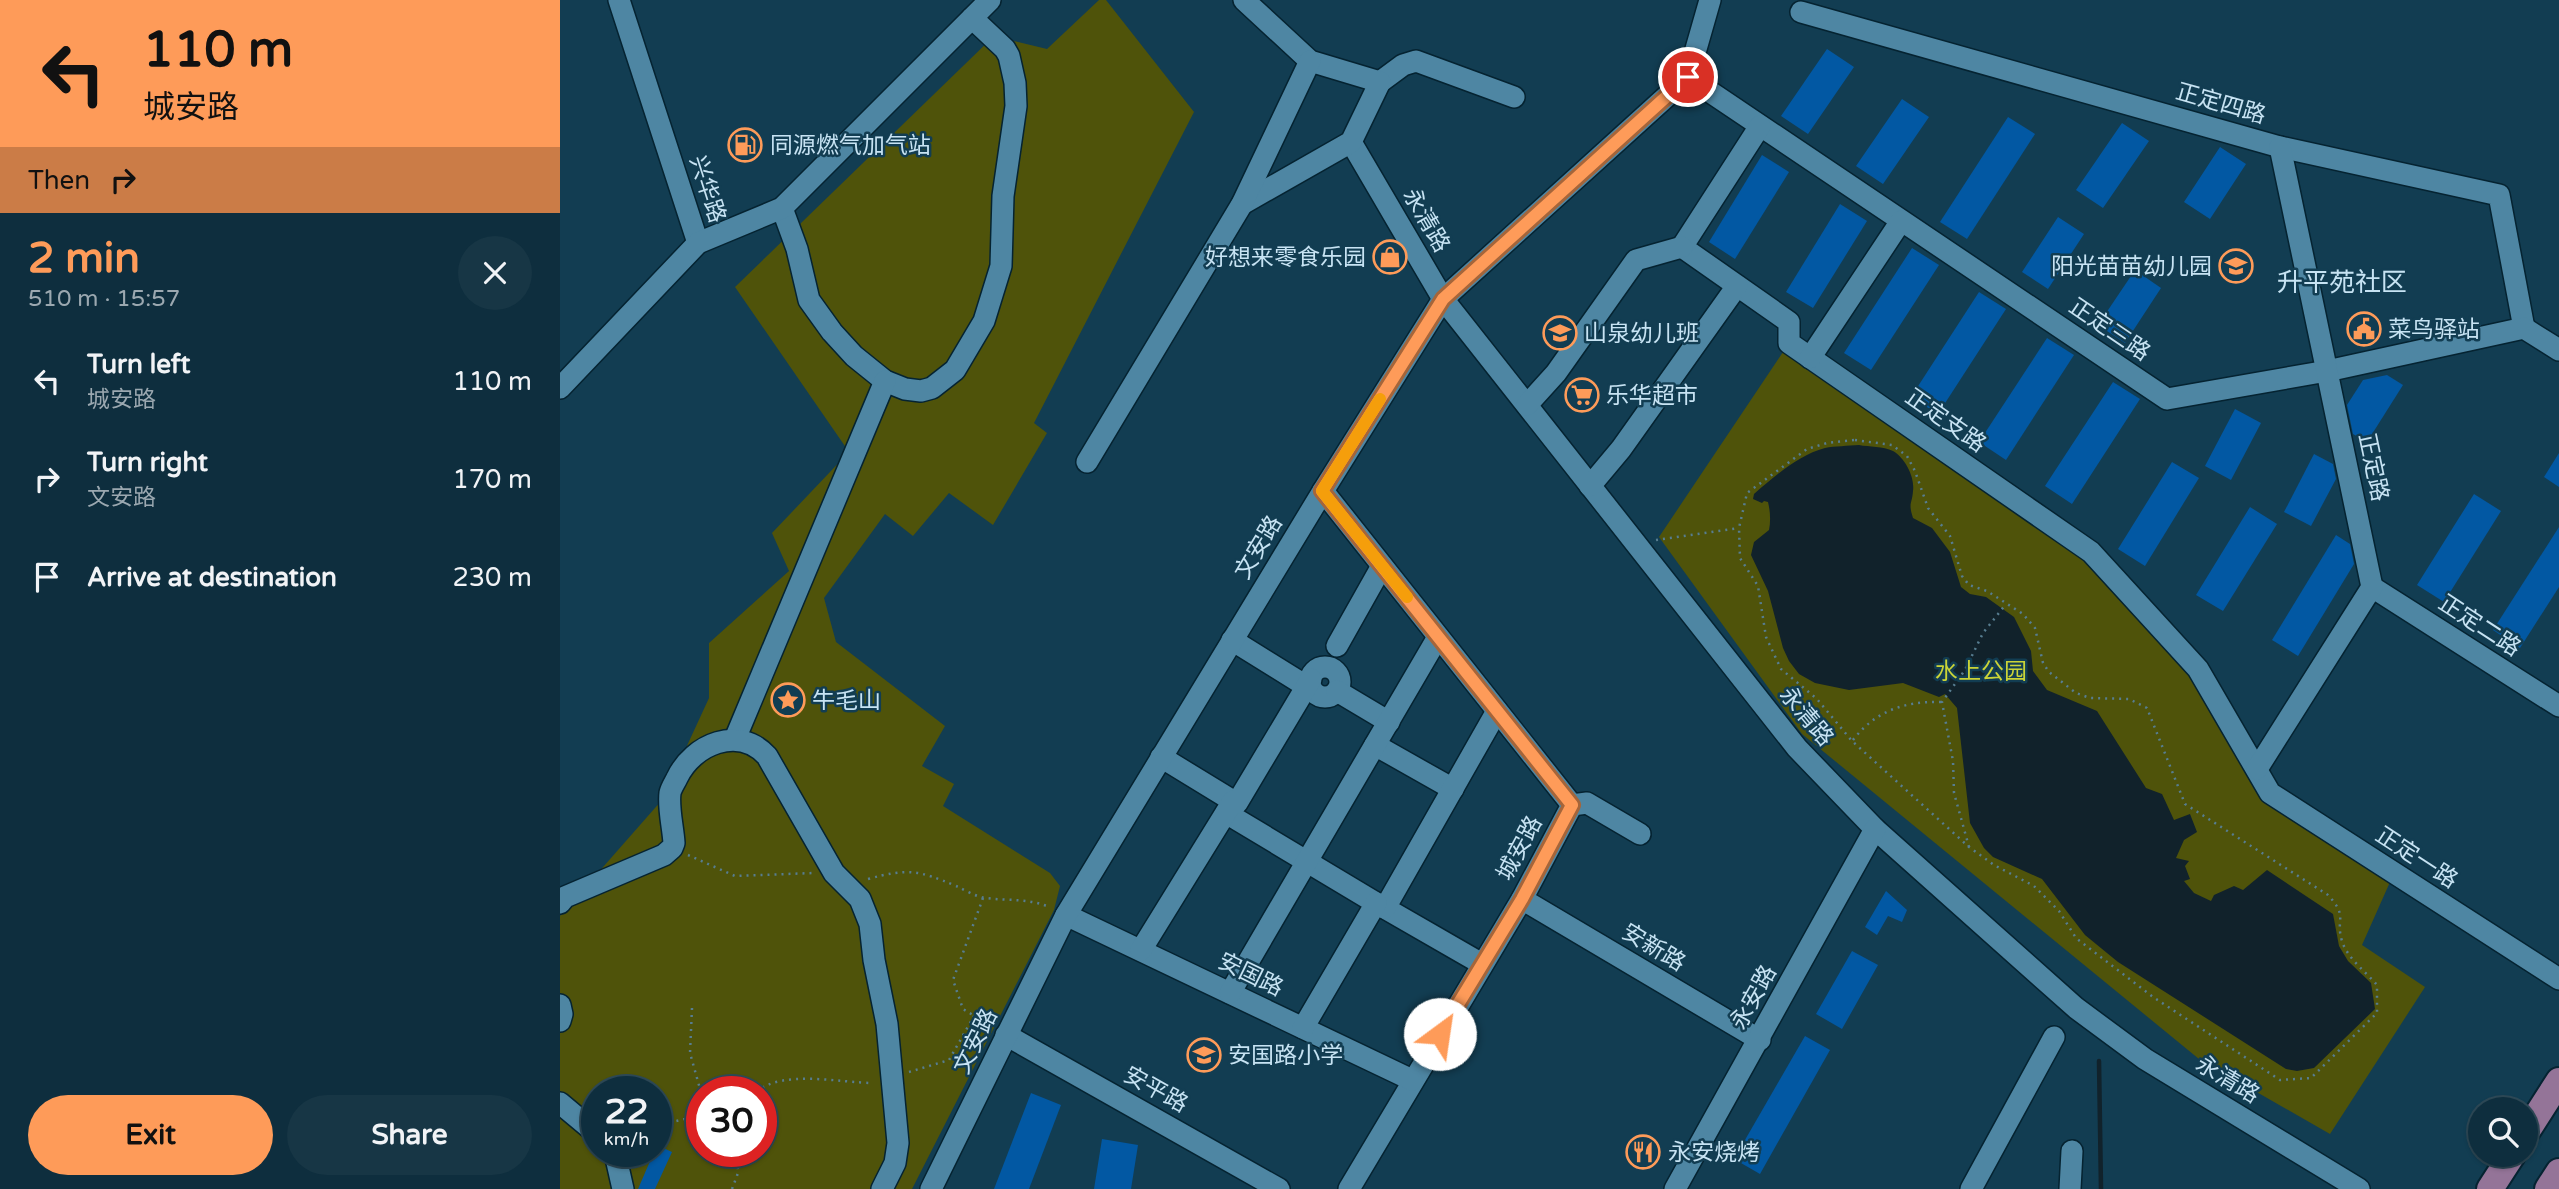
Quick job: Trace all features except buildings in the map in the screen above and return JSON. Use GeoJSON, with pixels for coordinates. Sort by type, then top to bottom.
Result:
{"type":"FeatureCollection","features":[{"type":"Feature","properties":{"kind":"main road"},"geometry":{"type":"LineString","coordinates":[[2538,1114],[2559,1081]]}},
{"type":"Feature","properties":{"kind":"main road"},"geometry":{"type":"LineString","coordinates":[[2490,1189],[2504,1167]]}},
{"type":"Feature","properties":{"kind":"main road"},"geometry":{"type":"LineString","coordinates":[[2548,1189],[2559,1172]]}},
{"type":"Feature","properties":{"kind":"street","name":"兴华路"},"geometry":{"type":"LineString","coordinates":[[560,388],[698,243],[620,0]]}},
{"type":"Feature","properties":{"kind":"street"},"geometry":{"type":"LineString","coordinates":[[698,243],[782,208],[990,0]]}},
{"type":"Feature","properties":{"kind":"street"},"geometry":{"type":"LineString","coordinates":[[1244,0],[1310,61],[1380,82]]}},
{"type":"Feature","properties":{"kind":"street"},"geometry":{"type":"LineString","coordinates":[[1688,77],[1710,0]]}},
{"type":"Feature","properties":{"kind":"street","name":"正定四路"},"geometry":{"type":"LineString","coordinates":[[1801,12],[2280,147],[2499,195],[2524,328]]}},
{"type":"Feature","properties":{"kind":"street"},"geometry":{"type":"LineString","coordinates":[[782,208],[797,249],[809,300],[832,332],[854,356],[885,381],[905,389],[921,391],[932,388],[955,370],[984,321],[1001,265],[1003,196],[1016,106],[1015,83],[1005,49],[972,18]]}},
{"type":"Feature","properties":{"kind":"street"},"geometry":{"type":"LineString","coordinates":[[1087,462],[1241,204],[1310,61]]}},
{"type":"Feature","properties":{"kind":"street"},"geometry":{"type":"LineString","coordinates":[[1241,204],[1351,142],[1380,82],[1403,65],[1416,61],[1514,97]]}},
{"type":"Feature","properties":{"kind":"street","name":"正定三路"},"geometry":{"type":"LineString","coordinates":[[1688,77],[2167,399],[2327,371],[2524,328]]}},
{"type":"Feature","properties":{"kind":"street","name":"文安路"},"geometry":{"type":"LineString","coordinates":[[931,1189],[1066,915],[1322,491],[1443,299],[1688,77]]}},
{"type":"Feature","properties":{"kind":"street"},"geometry":{"type":"LineString","coordinates":[[1527,405],[1556,373],[1636,260],[1682,247],[1760,126]]}},
{"type":"Feature","properties":{"kind":"street","name":"永清路"},"geometry":{"type":"LineString","coordinates":[[1351,142],[1443,299],[1797,748],[1875,829],[2076,1008],[2145,1059],[2359,1189]]}},
{"type":"Feature","properties":{"kind":"street","name":"正定路"},"geometry":{"type":"LineString","coordinates":[[2280,147],[2372,587]]}},
{"type":"Feature","properties":{"kind":"street"},"geometry":{"type":"LineString","coordinates":[[1810,358],[1901,221]]}},
{"type":"Feature","properties":{"kind":"street","name":"正定支路"},"geometry":{"type":"LineString","coordinates":[[1682,247],[1789,322],[1789,343],[2091,552],[2198,669],[2257,769]]}},
{"type":"Feature","properties":{"kind":"street"},"geometry":{"type":"LineString","coordinates":[[1590,486],[1621,449],[1737,286]]}},
{"type":"Feature","properties":{"kind":"street"},"geometry":{"type":"LineString","coordinates":[[2524,328],[2559,350]]}},
{"type":"Feature","properties":{"kind":"street"},"geometry":{"type":"LineString","coordinates":[[735,739],[885,381]]}},
{"type":"Feature","properties":{"kind":"street","name":"城安路"},"geometry":{"type":"LineString","coordinates":[[1322,491],[1572,805],[1522,899],[1349,1189]]}},
{"type":"Feature","properties":{"kind":"street"},"geometry":{"type":"LineString","coordinates":[[1337,646],[1382,566]]}},
{"type":"Feature","properties":{"kind":"street"},"geometry":{"type":"LineString","coordinates":[[2257,769],[2372,587]]}},
{"type":"Feature","properties":{"kind":"street","name":"正定二路"},"geometry":{"type":"LineString","coordinates":[[2372,587],[2559,706]]}},
{"type":"Feature","properties":{"kind":"street"},"geometry":{"type":"LineString","coordinates":[[1230,993],[1438,636]]}},
{"type":"Feature","properties":{"kind":"street"},"geometry":{"type":"LineString","coordinates":[[1232,640],[1308,683]]}},
{"type":"Feature","properties":{"kind":"street"},"geometry":{"type":"LineString","coordinates":[[1140,950],[1230,807],[1237,803],[1319,668],[1329,667],[1340,677],[1337,691],[1389,722]]}},
{"type":"Feature","properties":{"kind":"street"},"geometry":{"type":"LineString","coordinates":[[1303,1028],[1453,789],[1497,711]]}},
{"type":"Feature","properties":{"kind":"street"},"geometry":{"type":"LineString","coordinates":[[560,903],[565,897],[664,855],[672,848],[674,842],[670,791],[683,765],[706,746],[724,739],[735,739],[753,744],[767,756],[834,873],[860,899],[870,924],[887,1024],[898,1143],[895,1163],[882,1189]]}},
{"type":"Feature","properties":{"kind":"street"},"geometry":{"type":"LineString","coordinates":[[1375,745],[1453,789]]}},
{"type":"Feature","properties":{"kind":"street"},"geometry":{"type":"LineString","coordinates":[[1161,757],[1307,862],[1482,964]]}},
{"type":"Feature","properties":{"kind":"street","name":"正定一路"},"geometry":{"type":"LineString","coordinates":[[2257,769],[2270,793],[2559,979]]}},
{"type":"Feature","properties":{"kind":"street"},"geometry":{"type":"LineString","coordinates":[[1572,805],[1587,803],[1640,834]]}},
{"type":"Feature","properties":{"kind":"street","name":"永安路"},"geometry":{"type":"LineString","coordinates":[[1675,1189],[1875,829]]}},
{"type":"Feature","properties":{"kind":"street","name":"安新路"},"geometry":{"type":"LineString","coordinates":[[1522,899],[1760,1040]]}},
{"type":"Feature","properties":{"kind":"street","name":"安国路"},"geometry":{"type":"LineString","coordinates":[[1066,915],[1412,1080]]}},
{"type":"Feature","properties":{"kind":"street"},"geometry":{"type":"LineString","coordinates":[[560,1004],[560,1021]]}},
{"type":"Feature","properties":{"kind":"street","name":"安平路"},"geometry":{"type":"LineString","coordinates":[[1006,1035],[1279,1189]]}},
{"type":"Feature","properties":{"kind":"street"},"geometry":{"type":"LineString","coordinates":[[1972,1189],[2054,1037]]}},
{"type":"Feature","properties":{"kind":"street"},"geometry":{"type":"LineString","coordinates":[[560,1103],[581,1121]]}},
{"type":"Feature","properties":{"kind":"street"},"geometry":{"type":"LineString","coordinates":[[2070,1189],[2072,1151]]}},
{"type":"Feature","properties":{"kind":"street"},"geometry":{"type":"LineString","coordinates":[[617,1167],[623,1189]]}},
{"type":"Feature","properties":{"kind":"path"},"geometry":{"type":"LineString","coordinates":[[1855,440],[1892,445],[1907,456],[1928,508],[1950,536],[1962,576],[1969,585],[2006,604],[2023,614],[2035,628],[2043,663],[2049,672],[2076,693],[2090,698],[2129,699],[2147,708],[2185,804],[2328,895],[2340,908],[2342,941],[2352,958],[2377,985],[2377,1013],[2311,1078],[2280,1080],[2153,997],[2076,938],[2059,911],[2034,886],[1994,865],[1969,847],[1852,741],[1817,699],[1781,669],[1766,637],[1758,586],[1740,558],[1739,528],[1747,493],[1807,449],[1826,443],[1855,440]]}},
{"type":"Feature","properties":{"kind":"path"},"geometry":{"type":"LineString","coordinates":[[1635,543],[1739,528]]}},
{"type":"Feature","properties":{"kind":"path"},"geometry":{"type":"LineString","coordinates":[[1969,847],[1954,793],[1953,761],[1942,702],[1965,670],[1983,633],[2006,604]]}},
{"type":"Feature","properties":{"kind":"path"},"geometry":{"type":"LineString","coordinates":[[1852,741],[1863,727],[1893,707],[1918,701],[1942,702]]}},
{"type":"Feature","properties":{"kind":"path"},"geometry":{"type":"LineString","coordinates":[[672,848],[735,876],[834,873],[864,880],[898,871],[927,874],[983,898],[1011,898],[1038,903],[1066,915]]}},
{"type":"Feature","properties":{"kind":"path"},"geometry":{"type":"LineString","coordinates":[[983,898],[953,980],[963,1009],[1006,1035]]}},
{"type":"Feature","properties":{"kind":"path"},"geometry":{"type":"LineString","coordinates":[[692,1008],[690,1053],[696,1076]]}},
{"type":"Feature","properties":{"kind":"path"},"geometry":{"type":"LineString","coordinates":[[732,1189],[738,1167]]}},
{"type":"Feature","properties":{"kind":"green space"},"geometry":{"type":"Polygon","coordinates":[[[1099,0],[1106,0],[1194,112],[1034,423],[1047,433],[993,525],[949,493],[913,536],[885,514],[824,598],[836,642],[945,726],[922,766],[954,784],[943,806],[1050,873],[1060,886],[1054,910],[912,1189],[560,1189],[560,916],[662,800],[709,698],[709,643],[789,571],[772,533],[849,452],[735,287],[994,36],[1047,49],[1099,0]]]}},
{"type":"Feature","properties":{"kind":"green space","name":"水上公园"},"geometry":{"type":"Polygon","coordinates":[[[1789,343],[2097,557],[2198,669],[2270,793],[2394,873],[2362,945],[2425,987],[2330,1134],[2199,1059],[1802,734],[1659,537],[1789,343]]]}},
{"type":"Feature","properties":{"kind":"water"},"geometry":{"type":"Polygon","coordinates":[[[1859,445],[1889,449],[1901,458],[1912,480],[1913,518],[1932,528],[1950,552],[1961,587],[1970,594],[1986,597],[2014,617],[2031,651],[2033,671],[2047,690],[2097,711],[2146,788],[2162,794],[2174,820],[2190,814],[2197,832],[2184,840],[2176,858],[2189,861],[2185,866],[2190,879],[2184,881],[2194,893],[2211,901],[2214,895],[2234,886],[2243,890],[2267,870],[2333,914],[2339,946],[2348,961],[2371,983],[2375,1009],[2314,1068],[2297,1071],[2286,1069],[2118,962],[2085,935],[2042,879],[1993,857],[1984,848],[1970,823],[1957,708],[1945,694],[1939,697],[1903,683],[1849,690],[1815,683],[1799,674],[1789,661],[1768,591],[1751,555],[1754,542],[1769,530],[1770,523],[1768,502],[1762,503],[1753,499],[1754,494],[1787,467],[1815,451],[1859,445]]]}},
{"type":"Feature","properties":{"kind":"waterway"},"geometry":{"type":"LineString","coordinates":[[2099,1061],[2101,1189]]}},
{"type":"Feature","properties":{"kind":"slow traffic"},"geometry":{"type":"LineString","coordinates":[[1380,399],[1322,491],[1407,597]]}},
{"type":"Feature","properties":{"kind":"place","name":"同源燃气加气站"},"geometry":{"type":"Point","coordinates":[745,145]}},
{"type":"Feature","properties":{"kind":"place","name":"好想来零食乐园"},"geometry":{"type":"Point","coordinates":[1390,257]}},
{"type":"Feature","properties":{"kind":"place","name":"阳光苗苗幼儿园"},"geometry":{"type":"Point","coordinates":[2236,266]}},
{"type":"Feature","properties":{"kind":"place","name":"菜鸟驿站"},"geometry":{"type":"Point","coordinates":[2364,329]}},
{"type":"Feature","properties":{"kind":"place","name":"山泉幼儿班"},"geometry":{"type":"Point","coordinates":[1560,333]}},
{"type":"Feature","properties":{"kind":"place","name":"乐华超市"},"geometry":{"type":"Point","coordinates":[1582,395]}},
{"type":"Feature","properties":{"kind":"place","name":"牛毛山"},"geometry":{"type":"Point","coordinates":[788,700]}},
{"type":"Feature","properties":{"kind":"place","name":"安国路小学"},"geometry":{"type":"Point","coordinates":[1204,1055]}},
{"type":"Feature","properties":{"kind":"place","name":"永安烧烤"},"geometry":{"type":"Point","coordinates":[1643,1152]}},
{"type":"Feature","properties":{"kind":"district","name":"升平苑社区"},"geometry":{"type":"Point","coordinates":[2342,282]}},
{"type":"Feature","properties":{"kind":"route"},"geometry":{"type":"LineString","coordinates":[[1440,1034],[1522,899],[1572,805],[1322,491],[1443,299],[1688,77]]}}]}
